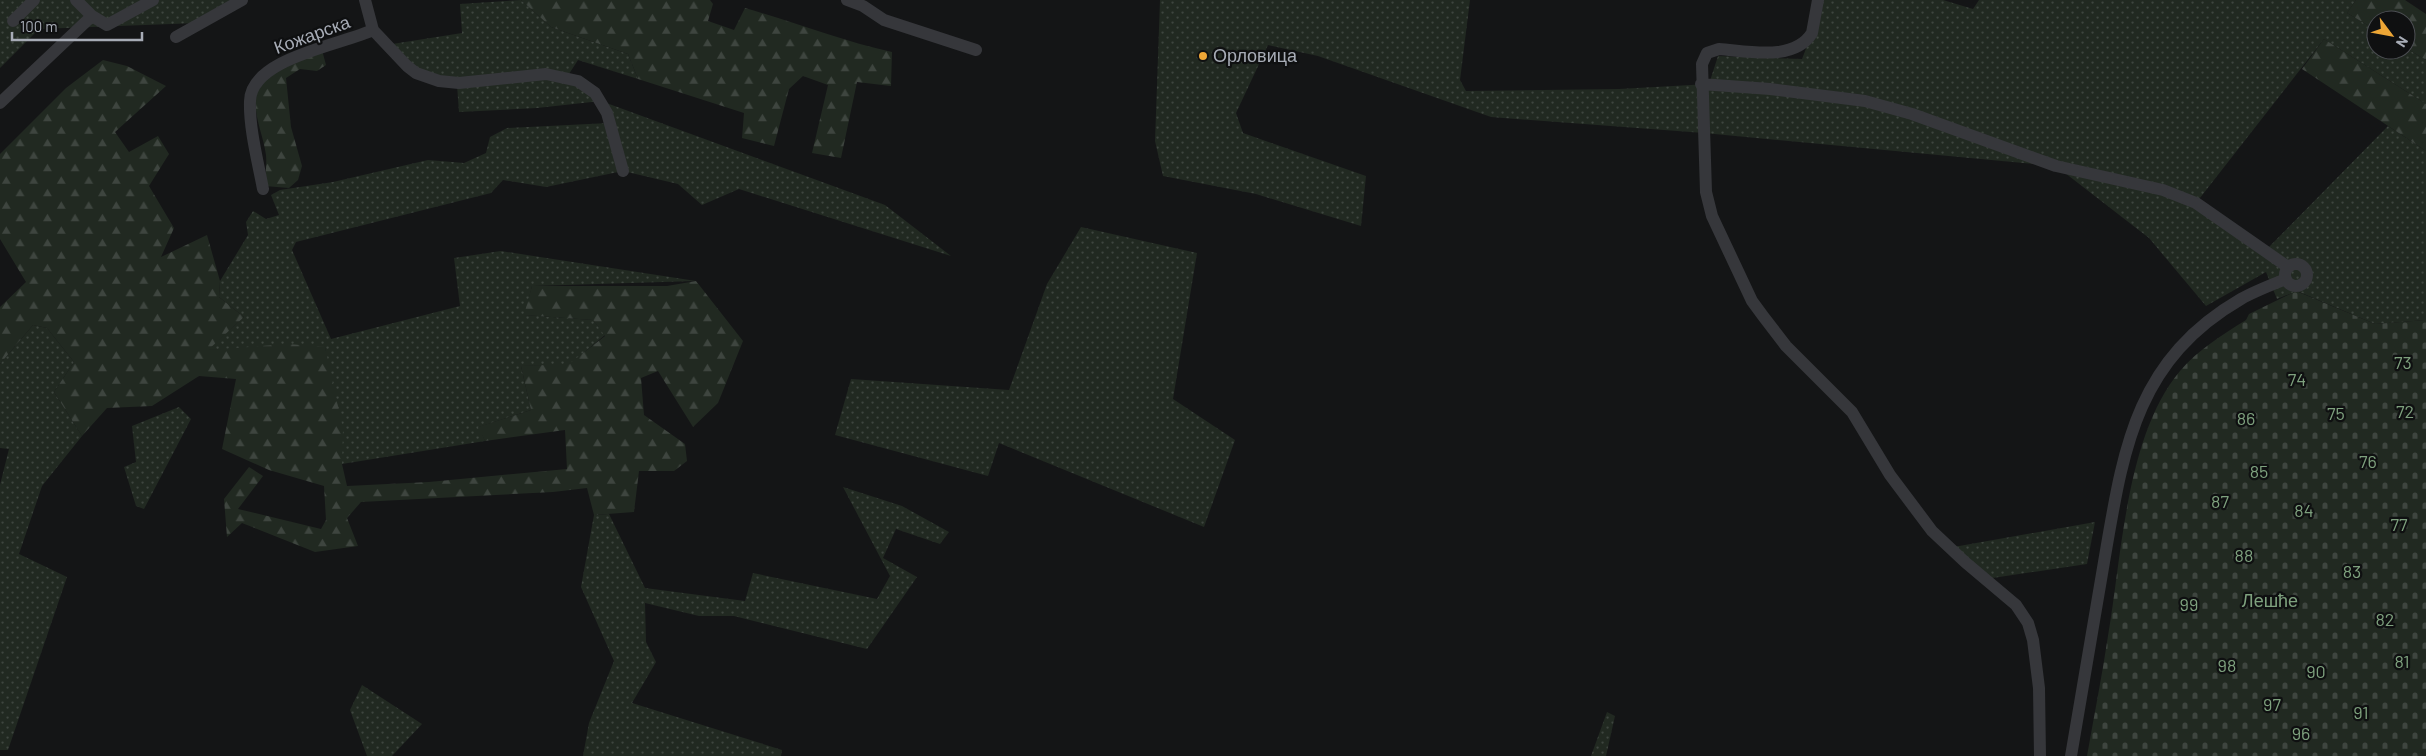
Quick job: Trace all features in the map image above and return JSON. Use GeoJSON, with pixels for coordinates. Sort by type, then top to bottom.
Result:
{"type":"FeatureCollection","features":[{"type":"Feature","properties":{"kind":"street"},"geometry":{"type":"LineString","coordinates":[[13,21],[34,0]]}},
{"type":"Feature","properties":{"kind":"street"},"geometry":{"type":"LineString","coordinates":[[76,0],[102,24],[107,24],[153,0]]}},
{"type":"Feature","properties":{"kind":"street"},"geometry":{"type":"LineString","coordinates":[[176,37],[242,0]]}},
{"type":"Feature","properties":{"kind":"street"},"geometry":{"type":"LineString","coordinates":[[365,0],[373,30],[407,66],[416,73],[439,82],[452,84],[485,82],[546,74],[567,77],[588,86],[607,113],[622,171]]}},
{"type":"Feature","properties":{"kind":"street"},"geometry":{"type":"LineString","coordinates":[[847,0],[864,6],[884,20],[976,50]]}},
{"type":"Feature","properties":{"kind":"street"},"geometry":{"type":"LineString","coordinates":[[1818,0],[1812,33],[1802,44],[1782,52],[1712,50],[1704,57],[1701,84],[1708,205],[1750,296],[1786,346],[1852,412],[1890,474],[1932,531],[2016,605],[2028,623],[2033,640],[2039,688],[2040,756]]}},
{"type":"Feature","properties":{"kind":"street"},"geometry":{"type":"LineString","coordinates":[[0,103],[92,16]]}},
{"type":"Feature","properties":{"kind":"street","name":"Кожарска"},"geometry":{"type":"LineString","coordinates":[[263,189],[250,101],[256,84],[277,64],[373,30]]}},
{"type":"Feature","properties":{"kind":"street"},"geometry":{"type":"LineString","coordinates":[[1701,84],[1770,89],[1865,101],[1912,114],[2056,166],[2163,190],[2196,203],[2287,273],[2217,314],[2194,334],[2156,378],[2135,420],[2125,449],[2114,504],[2071,756]]}},
{"type":"Feature","properties":{"kind":"green space"},"geometry":{"type":"Polygon","coordinates":[[[0,0],[243,0],[198,23],[39,29],[0,68],[0,0]]]}},
{"type":"Feature","properties":{"kind":"green space"},"geometry":{"type":"Polygon","coordinates":[[[521,0],[551,27],[628,54],[638,79],[578,60],[567,77],[601,101],[537,108],[459,112],[457,85],[426,77],[386,45],[462,33],[460,4],[521,0]]]}},
{"type":"Feature","properties":{"kind":"green space"},"geometry":{"type":"Polygon","coordinates":[[[521,0],[710,0],[713,4],[708,21],[734,30],[745,8],[892,52],[891,86],[857,82],[841,158],[812,153],[828,85],[803,76],[789,89],[774,146],[742,138],[744,113],[638,79],[628,54],[551,27],[521,0]]]}},
{"type":"Feature","properties":{"kind":"green space"},"geometry":{"type":"Polygon","coordinates":[[[1160,0],[1470,0],[1460,80],[1466,91],[1619,89],[1709,84],[1718,56],[1802,59],[1812,33],[1817,0],[1943,0],[1973,9],[1979,0],[2356,0],[2347,13],[2366,24],[2366,60],[2416,60],[2416,54],[2426,60],[2426,104],[2324,39],[2196,203],[2266,250],[2388,126],[2426,151],[2426,320],[2375,324],[2297,291],[2277,299],[2266,272],[2206,306],[2149,238],[2056,166],[1704,133],[1491,117],[1318,56],[1268,45],[1236,113],[1243,133],[1366,176],[1361,226],[1256,194],[1163,176],[1155,141],[1160,0]]]}},
{"type":"Feature","properties":{"kind":"green space"},"geometry":{"type":"Polygon","coordinates":[[[2356,0],[2405,0],[2426,14],[2426,60],[2416,54],[2416,10],[2366,10],[2366,24],[2347,13],[2356,0]]]}},
{"type":"Feature","properties":{"kind":"green space"},"geometry":{"type":"Polygon","coordinates":[[[2324,39],[2426,104],[2426,151],[2302,69],[2324,39]]]}},
{"type":"Feature","properties":{"kind":"green space"},"geometry":{"type":"Polygon","coordinates":[[[322,50],[326,65],[317,71],[300,69],[286,78],[291,127],[302,166],[298,180],[289,188],[265,186],[266,155],[257,115],[256,95],[260,86],[270,74],[322,50]]]}},
{"type":"Feature","properties":{"kind":"green space"},"geometry":{"type":"Polygon","coordinates":[[[103,60],[127,66],[166,86],[115,132],[129,152],[158,136],[169,154],[149,186],[174,228],[161,257],[207,235],[220,281],[219,297],[244,317],[208,350],[288,344],[325,347],[343,429],[342,464],[347,486],[429,482],[567,469],[565,430],[485,441],[478,427],[531,410],[521,366],[569,364],[605,336],[593,320],[524,315],[532,286],[667,286],[696,281],[743,341],[718,403],[693,427],[658,371],[641,378],[644,415],[685,444],[687,461],[674,471],[639,471],[634,512],[594,515],[587,488],[553,492],[361,502],[347,518],[358,546],[315,552],[242,523],[227,537],[224,499],[249,467],[263,476],[238,509],[321,529],[326,520],[324,486],[269,470],[222,449],[236,379],[199,376],[152,406],[107,408],[82,436],[54,392],[74,362],[47,328],[33,325],[0,364],[0,307],[26,282],[0,239],[0,154],[66,88],[103,60]]]}},
{"type":"Feature","properties":{"kind":"green space"},"geometry":{"type":"Polygon","coordinates":[[[601,101],[885,205],[951,256],[739,189],[702,205],[678,184],[623,171],[546,187],[503,180],[491,193],[296,242],[292,250],[331,339],[460,306],[454,258],[501,251],[696,281],[532,286],[525,315],[593,320],[605,335],[569,365],[521,366],[531,410],[479,427],[485,441],[342,464],[325,347],[207,350],[244,317],[219,297],[220,281],[248,235],[246,222],[253,211],[266,219],[279,215],[271,195],[280,190],[333,182],[428,160],[464,163],[486,153],[490,137],[507,128],[609,123],[601,101]]]}},
{"type":"Feature","properties":{"kind":"green space"},"geometry":{"type":"Polygon","coordinates":[[[1081,227],[1197,253],[1173,399],[1235,440],[1204,527],[999,443],[988,476],[835,435],[851,379],[1009,390],[1047,284],[1081,227]]]}},
{"type":"Feature","properties":{"kind":"green space","name":"Лешће"},"geometry":{"type":"Polygon","coordinates":[[[2296,291],[2375,324],[2426,320],[2426,756],[2087,756],[2106,651],[2129,497],[2137,462],[2148,428],[2162,397],[2180,371],[2195,356],[2246,320],[2249,314],[2296,291]]]}},
{"type":"Feature","properties":{"kind":"green space"},"geometry":{"type":"Polygon","coordinates":[[[33,325],[47,328],[74,362],[54,392],[82,436],[42,486],[19,554],[67,577],[8,750],[0,750],[0,485],[9,449],[0,448],[0,364],[33,325]]]}},
{"type":"Feature","properties":{"kind":"green space"},"geometry":{"type":"Polygon","coordinates":[[[179,407],[191,419],[144,509],[136,506],[124,467],[136,462],[132,426],[179,407]]]}},
{"type":"Feature","properties":{"kind":"green space"},"geometry":{"type":"Polygon","coordinates":[[[843,487],[902,506],[949,532],[940,544],[896,529],[883,558],[917,577],[867,649],[734,616],[699,616],[645,603],[646,642],[656,662],[632,703],[782,750],[781,756],[583,756],[589,723],[614,661],[581,587],[594,515],[609,514],[645,588],[745,601],[753,573],[877,599],[890,576],[843,487]]]}},
{"type":"Feature","properties":{"kind":"green space"},"geometry":{"type":"Polygon","coordinates":[[[2095,522],[2087,564],[1986,579],[1948,548],[2095,522]]]}},
{"type":"Feature","properties":{"kind":"green space"},"geometry":{"type":"Polygon","coordinates":[[[362,685],[422,724],[392,756],[367,756],[350,710],[362,685]]]}},
{"type":"Feature","properties":{"kind":"green space"},"geometry":{"type":"Polygon","coordinates":[[[1607,712],[1615,716],[1606,756],[1591,756],[1607,712]]]}},
{"type":"Feature","properties":{"kind":"place","name":"Орловица"},"geometry":{"type":"Point","coordinates":[1203,56]}},
{"type":"Feature","properties":{"kind":"park label","name":"73"},"geometry":{"type":"Point","coordinates":[2403,363]}},
{"type":"Feature","properties":{"kind":"park label","name":"74"},"geometry":{"type":"Point","coordinates":[2297,380]}},
{"type":"Feature","properties":{"kind":"park label","name":"72"},"geometry":{"type":"Point","coordinates":[2405,412]}},
{"type":"Feature","properties":{"kind":"park label","name":"75"},"geometry":{"type":"Point","coordinates":[2336,414]}},
{"type":"Feature","properties":{"kind":"park label","name":"86"},"geometry":{"type":"Point","coordinates":[2246,419]}},
{"type":"Feature","properties":{"kind":"park label","name":"76"},"geometry":{"type":"Point","coordinates":[2368,462]}},
{"type":"Feature","properties":{"kind":"park label","name":"85"},"geometry":{"type":"Point","coordinates":[2259,472]}},
{"type":"Feature","properties":{"kind":"park label","name":"87"},"geometry":{"type":"Point","coordinates":[2220,502]}},
{"type":"Feature","properties":{"kind":"park label","name":"84"},"geometry":{"type":"Point","coordinates":[2304,511]}},
{"type":"Feature","properties":{"kind":"park label","name":"77"},"geometry":{"type":"Point","coordinates":[2399,525]}},
{"type":"Feature","properties":{"kind":"park label","name":"88"},"geometry":{"type":"Point","coordinates":[2244,556]}},
{"type":"Feature","properties":{"kind":"park label","name":"83"},"geometry":{"type":"Point","coordinates":[2352,572]}},
{"type":"Feature","properties":{"kind":"park label","name":"99"},"geometry":{"type":"Point","coordinates":[2189,605]}},
{"type":"Feature","properties":{"kind":"park label","name":"82"},"geometry":{"type":"Point","coordinates":[2385,620]}},
{"type":"Feature","properties":{"kind":"park label","name":"81"},"geometry":{"type":"Point","coordinates":[2402,662]}},
{"type":"Feature","properties":{"kind":"park label","name":"98"},"geometry":{"type":"Point","coordinates":[2227,666]}},
{"type":"Feature","properties":{"kind":"park label","name":"90"},"geometry":{"type":"Point","coordinates":[2316,672]}},
{"type":"Feature","properties":{"kind":"park label","name":"97"},"geometry":{"type":"Point","coordinates":[2272,705]}},
{"type":"Feature","properties":{"kind":"park label","name":"91"},"geometry":{"type":"Point","coordinates":[2361,713]}},
{"type":"Feature","properties":{"kind":"park label","name":"96"},"geometry":{"type":"Point","coordinates":[2301,734]}}]}
